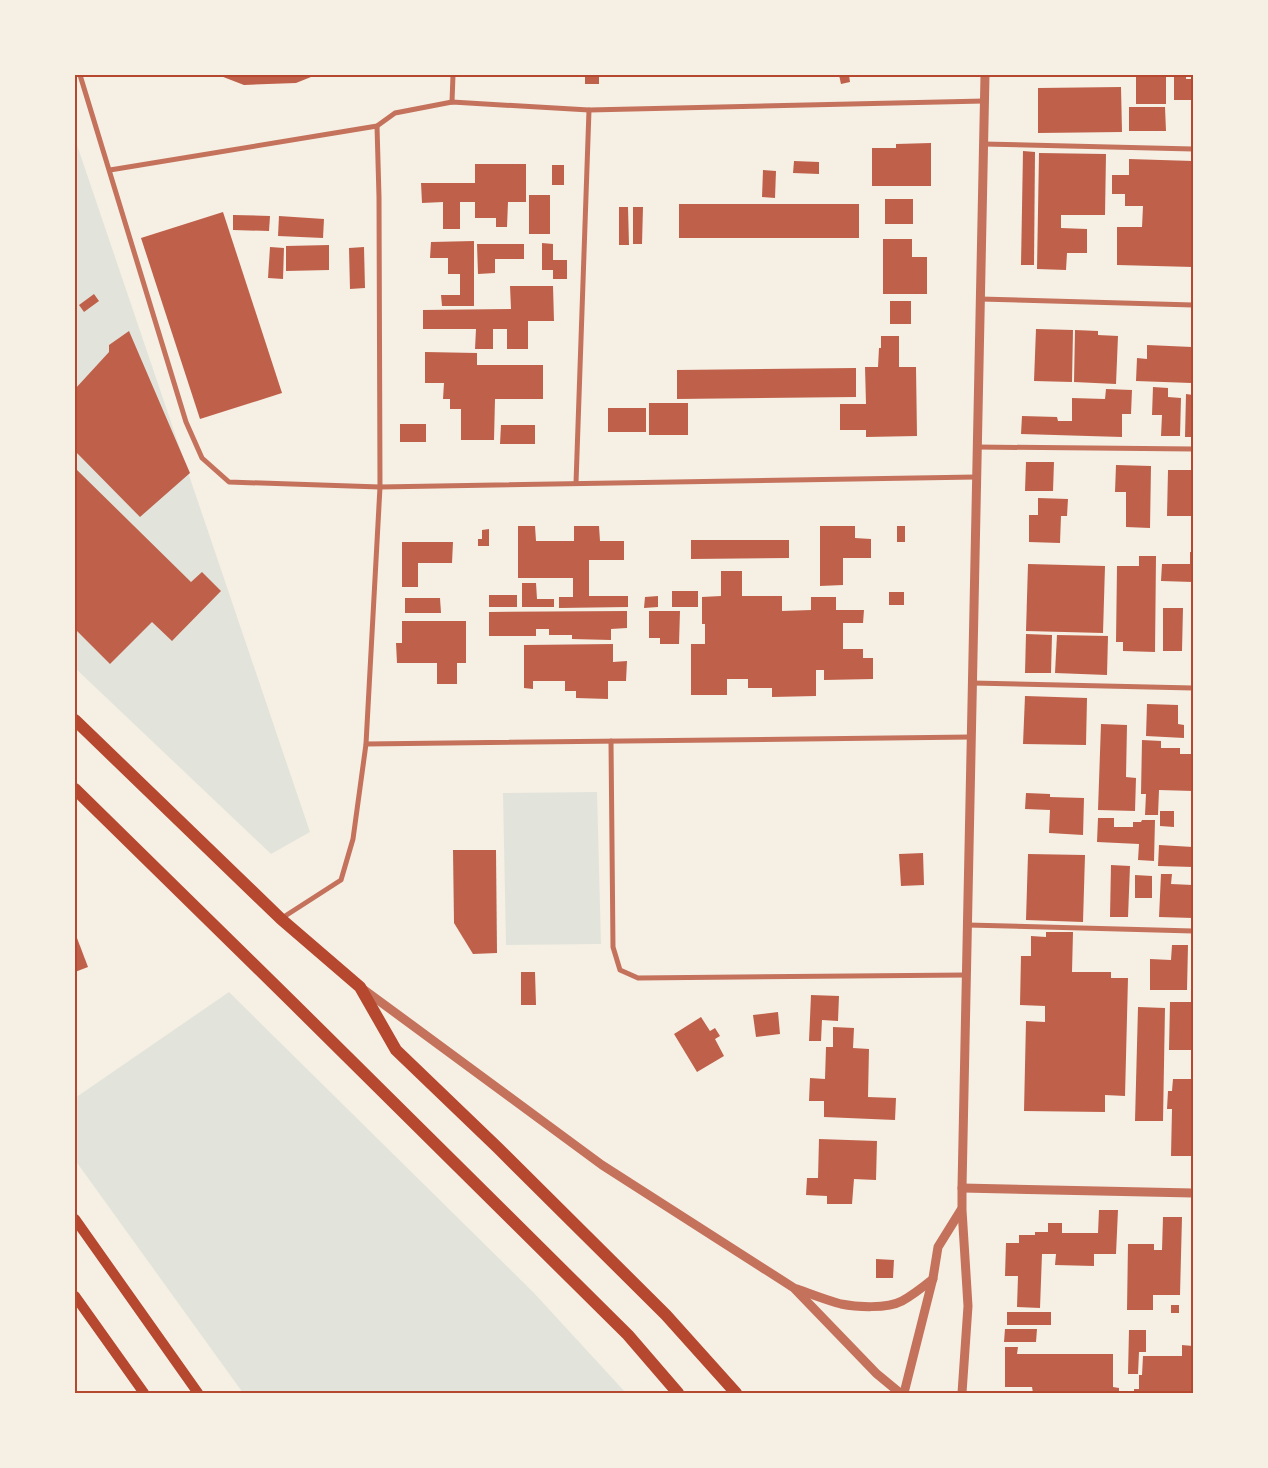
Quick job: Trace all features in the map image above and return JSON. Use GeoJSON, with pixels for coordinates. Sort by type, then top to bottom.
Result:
{"type":"FeatureCollection","features":[{"type":"Feature","properties":{"kind":"main road"},"geometry":{"type":"LineString","coordinates":[[75,720],[281,918],[360,987],[396,1050],[498,1148],[666,1315],[736,1393]]}},
{"type":"Feature","properties":{"kind":"main road"},"geometry":{"type":"LineString","coordinates":[[75,789],[621,1328],[678,1393]]}},
{"type":"Feature","properties":{"kind":"main road"},"geometry":{"type":"LineString","coordinates":[[75,1219],[198,1393]]}},
{"type":"Feature","properties":{"kind":"main road"},"geometry":{"type":"LineString","coordinates":[[75,1296],[144,1393]]}},
{"type":"Feature","properties":{"kind":"street"},"geometry":{"type":"LineString","coordinates":[[80,75],[186,422],[202,458],[230,482],[380,487],[976,476]]}},
{"type":"Feature","properties":{"kind":"street"},"geometry":{"type":"LineString","coordinates":[[452,102],[453,75]]}},
{"type":"Feature","properties":{"kind":"street"},"geometry":{"type":"LineString","coordinates":[[962,1393],[968,1306],[962,1188],[985,75]]}},
{"type":"Feature","properties":{"kind":"street"},"geometry":{"type":"LineString","coordinates":[[110,170],[377,126],[395,113],[452,102],[589,110],[984,101]]}},
{"type":"Feature","properties":{"kind":"street"},"geometry":{"type":"LineString","coordinates":[[576,484],[589,110]]}},
{"type":"Feature","properties":{"kind":"street"},"geometry":{"type":"LineString","coordinates":[[281,918],[341,880],[353,839],[366,744],[380,487],[377,126]]}},
{"type":"Feature","properties":{"kind":"street"},"geometry":{"type":"LineString","coordinates":[[983,144],[1193,149]]}},
{"type":"Feature","properties":{"kind":"street"},"geometry":{"type":"LineString","coordinates":[[980,299],[1193,305]]}},
{"type":"Feature","properties":{"kind":"street"},"geometry":{"type":"LineString","coordinates":[[977,447],[1193,449]]}},
{"type":"Feature","properties":{"kind":"street"},"geometry":{"type":"LineString","coordinates":[[972,683],[1193,688]]}},
{"type":"Feature","properties":{"kind":"street"},"geometry":{"type":"LineString","coordinates":[[366,744],[971,737]]}},
{"type":"Feature","properties":{"kind":"street"},"geometry":{"type":"LineString","coordinates":[[611,742],[613,947],[620,970],[638,978],[966,975]]}},
{"type":"Feature","properties":{"kind":"street"},"geometry":{"type":"LineString","coordinates":[[967,925],[1193,931]]}},
{"type":"Feature","properties":{"kind":"street"},"geometry":{"type":"LineString","coordinates":[[360,987],[602,1165],[794,1288],[877,1374],[900,1393]]}},
{"type":"Feature","properties":{"kind":"street"},"geometry":{"type":"LineString","coordinates":[[962,1188],[1193,1193]]}},
{"type":"Feature","properties":{"kind":"street"},"geometry":{"type":"LineString","coordinates":[[904,1393],[933,1278],[938,1247],[962,1210]]}},
{"type":"Feature","properties":{"kind":"street"},"geometry":{"type":"LineString","coordinates":[[794,1288],[841,1304],[883,1306],[900,1302],[917,1292],[933,1278]]}},
{"type":"Feature","properties":{"kind":"shaded area"},"geometry":{"type":"Polygon","coordinates":[[[75,139],[310,832],[271,854],[75,668],[75,139]]]}},
{"type":"Feature","properties":{"kind":"shaded area"},"geometry":{"type":"Polygon","coordinates":[[[597,792],[601,944],[506,945],[503,793],[597,792]]]}},
{"type":"Feature","properties":{"kind":"shaded area"},"geometry":{"type":"Polygon","coordinates":[[[229,992],[534,1293],[626,1393],[243,1393],[75,1160],[75,1098],[229,992]]]}},
{"type":"Feature","properties":{"kind":"building"},"geometry":{"type":"Polygon","coordinates":[[[218,75],[316,75],[296,83],[244,85],[218,75]]]}},
{"type":"Feature","properties":{"kind":"building"},"geometry":{"type":"Polygon","coordinates":[[[585,75],[599,75],[599,84],[585,84],[585,75]]]}},
{"type":"Feature","properties":{"kind":"building"},"geometry":{"type":"Polygon","coordinates":[[[839,75],[849,75],[850,82],[841,84],[839,75]]]}},
{"type":"Feature","properties":{"kind":"building"},"geometry":{"type":"Polygon","coordinates":[[[1136,75],[1166,75],[1166,104],[1136,104],[1136,75]]]}},
{"type":"Feature","properties":{"kind":"building"},"geometry":{"type":"Polygon","coordinates":[[[1174,75],[1186,75],[1186,79],[1193,79],[1193,100],[1174,100],[1174,75]]]}},
{"type":"Feature","properties":{"kind":"building"},"geometry":{"type":"Polygon","coordinates":[[[1121,87],[1122,132],[1038,133],[1038,88],[1121,87]]]}},
{"type":"Feature","properties":{"kind":"building"},"geometry":{"type":"Polygon","coordinates":[[[1129,107],[1165,107],[1166,131],[1129,131],[1129,107]]]}},
{"type":"Feature","properties":{"kind":"building"},"geometry":{"type":"Polygon","coordinates":[[[931,143],[931,186],[872,186],[872,148],[896,148],[896,144],[931,143]]]}},
{"type":"Feature","properties":{"kind":"building"},"geometry":{"type":"Polygon","coordinates":[[[1023,151],[1035,152],[1034,265],[1021,265],[1023,151]]]}},
{"type":"Feature","properties":{"kind":"building"},"geometry":{"type":"Polygon","coordinates":[[[1039,153],[1106,154],[1105,215],[1061,215],[1061,228],[1087,229],[1087,253],[1067,253],[1066,270],[1037,269],[1039,153]]]}},
{"type":"Feature","properties":{"kind":"building"},"geometry":{"type":"Polygon","coordinates":[[[1129,159],[1193,161],[1193,267],[1117,265],[1117,227],[1142,227],[1143,206],[1125,206],[1125,194],[1112,194],[1112,175],[1129,175],[1129,159]]]}},
{"type":"Feature","properties":{"kind":"building"},"geometry":{"type":"Polygon","coordinates":[[[794,161],[819,162],[819,174],[793,173],[794,161]]]}},
{"type":"Feature","properties":{"kind":"building"},"geometry":{"type":"Polygon","coordinates":[[[475,164],[526,164],[526,202],[508,202],[507,227],[496,227],[496,218],[475,218],[475,202],[460,202],[460,229],[443,229],[443,202],[422,203],[421,183],[475,183],[475,164]]]}},
{"type":"Feature","properties":{"kind":"building"},"geometry":{"type":"Polygon","coordinates":[[[552,165],[564,165],[564,185],[552,185],[552,165]]]}},
{"type":"Feature","properties":{"kind":"building"},"geometry":{"type":"Polygon","coordinates":[[[763,170],[776,171],[775,198],[762,197],[763,170]]]}},
{"type":"Feature","properties":{"kind":"building"},"geometry":{"type":"Polygon","coordinates":[[[529,195],[550,195],[550,234],[529,234],[529,195]]]}},
{"type":"Feature","properties":{"kind":"building"},"geometry":{"type":"Polygon","coordinates":[[[885,199],[913,199],[913,224],[885,224],[885,199]]]}},
{"type":"Feature","properties":{"kind":"building"},"geometry":{"type":"Polygon","coordinates":[[[679,204],[859,204],[859,238],[679,238],[679,204]]]}},
{"type":"Feature","properties":{"kind":"building"},"geometry":{"type":"Polygon","coordinates":[[[619,207],[628,207],[629,245],[619,245],[619,207]]]}},
{"type":"Feature","properties":{"kind":"building"},"geometry":{"type":"Polygon","coordinates":[[[633,207],[643,207],[642,244],[633,244],[633,207]]]}},
{"type":"Feature","properties":{"kind":"building"},"geometry":{"type":"Polygon","coordinates":[[[223,212],[282,393],[200,419],[141,238],[223,212]]]}},
{"type":"Feature","properties":{"kind":"building"},"geometry":{"type":"Polygon","coordinates":[[[233,215],[270,216],[269,231],[233,230],[233,215]]]}},
{"type":"Feature","properties":{"kind":"building"},"geometry":{"type":"Polygon","coordinates":[[[279,216],[324,219],[323,238],[278,236],[279,216]]]}},
{"type":"Feature","properties":{"kind":"building"},"geometry":{"type":"Polygon","coordinates":[[[883,239],[912,239],[912,257],[927,257],[927,294],[883,294],[883,239]]]}},
{"type":"Feature","properties":{"kind":"building"},"geometry":{"type":"Polygon","coordinates":[[[474,241],[474,306],[442,306],[441,295],[460,295],[460,274],[448,274],[448,258],[430,258],[431,242],[474,241]]]}},
{"type":"Feature","properties":{"kind":"building"},"geometry":{"type":"Polygon","coordinates":[[[542,243],[553,244],[553,260],[567,260],[567,279],[553,279],[553,270],[542,270],[542,243]]]}},
{"type":"Feature","properties":{"kind":"building"},"geometry":{"type":"Polygon","coordinates":[[[477,244],[524,244],[524,259],[495,259],[495,273],[478,274],[477,244]]]}},
{"type":"Feature","properties":{"kind":"building"},"geometry":{"type":"Polygon","coordinates":[[[329,245],[329,270],[286,271],[286,246],[329,245]]]}},
{"type":"Feature","properties":{"kind":"building"},"geometry":{"type":"Polygon","coordinates":[[[270,247],[284,248],[283,279],[268,278],[270,247]]]}},
{"type":"Feature","properties":{"kind":"building"},"geometry":{"type":"Polygon","coordinates":[[[364,247],[365,288],[350,289],[349,248],[364,247]]]}},
{"type":"Feature","properties":{"kind":"building"},"geometry":{"type":"Polygon","coordinates":[[[510,286],[553,286],[554,321],[528,321],[528,349],[507,349],[507,329],[493,329],[493,349],[475,349],[476,329],[423,329],[423,310],[511,309],[510,286]]]}},
{"type":"Feature","properties":{"kind":"building"},"geometry":{"type":"Polygon","coordinates":[[[94,294],[99,301],[84,312],[79,305],[94,294]]]}},
{"type":"Feature","properties":{"kind":"building"},"geometry":{"type":"Polygon","coordinates":[[[890,301],[911,301],[911,324],[890,324],[890,301]]]}},
{"type":"Feature","properties":{"kind":"building"},"geometry":{"type":"Polygon","coordinates":[[[1036,329],[1073,330],[1072,382],[1034,381],[1036,329]]]}},
{"type":"Feature","properties":{"kind":"building"},"geometry":{"type":"Polygon","coordinates":[[[1075,330],[1098,331],[1098,335],[1118,336],[1116,384],[1074,382],[1075,330]]]}},
{"type":"Feature","properties":{"kind":"building"},"geometry":{"type":"Polygon","coordinates":[[[129,331],[190,473],[140,517],[75,451],[75,389],[109,352],[109,345],[129,331]]]}},
{"type":"Feature","properties":{"kind":"building"},"geometry":{"type":"Polygon","coordinates":[[[881,336],[899,336],[899,367],[916,367],[917,436],[866,437],[866,430],[840,430],[840,404],[866,404],[865,367],[878,367],[881,336]]]}},
{"type":"Feature","properties":{"kind":"building"},"geometry":{"type":"Polygon","coordinates":[[[1147,345],[1192,347],[1191,383],[1136,381],[1137,358],[1147,359],[1147,345]]]}},
{"type":"Feature","properties":{"kind":"building"},"geometry":{"type":"Polygon","coordinates":[[[425,352],[477,353],[477,365],[543,365],[543,399],[495,399],[494,440],[461,440],[461,409],[450,409],[450,399],[443,399],[444,383],[425,383],[425,352]]]}},
{"type":"Feature","properties":{"kind":"building"},"geometry":{"type":"Polygon","coordinates":[[[856,368],[856,397],[677,399],[677,370],[856,368]]]}},
{"type":"Feature","properties":{"kind":"building"},"geometry":{"type":"Polygon","coordinates":[[[1153,387],[1168,388],[1168,397],[1181,398],[1180,436],[1161,436],[1162,415],[1152,415],[1153,387]]]}},
{"type":"Feature","properties":{"kind":"building"},"geometry":{"type":"Polygon","coordinates":[[[1106,389],[1132,390],[1131,414],[1122,414],[1122,437],[1021,434],[1022,416],[1057,417],[1058,421],[1072,421],[1072,398],[1105,399],[1106,389]]]}},
{"type":"Feature","properties":{"kind":"building"},"geometry":{"type":"Polygon","coordinates":[[[1186,394],[1193,395],[1193,437],[1185,437],[1186,394]]]}},
{"type":"Feature","properties":{"kind":"building"},"geometry":{"type":"Polygon","coordinates":[[[649,403],[688,403],[688,435],[649,435],[649,403]]]}},
{"type":"Feature","properties":{"kind":"building"},"geometry":{"type":"Polygon","coordinates":[[[608,408],[646,408],[646,432],[608,432],[608,408]]]}},
{"type":"Feature","properties":{"kind":"building"},"geometry":{"type":"Polygon","coordinates":[[[400,424],[426,424],[426,442],[400,442],[400,424]]]}},
{"type":"Feature","properties":{"kind":"building"},"geometry":{"type":"Polygon","coordinates":[[[501,425],[535,425],[535,444],[500,444],[501,425]]]}},
{"type":"Feature","properties":{"kind":"building"},"geometry":{"type":"Polygon","coordinates":[[[1026,462],[1054,462],[1053,491],[1025,491],[1026,462]]]}},
{"type":"Feature","properties":{"kind":"building"},"geometry":{"type":"Polygon","coordinates":[[[1116,465],[1151,466],[1150,528],[1126,527],[1126,492],[1115,492],[1116,465]]]}},
{"type":"Feature","properties":{"kind":"building"},"geometry":{"type":"Polygon","coordinates":[[[75,468],[191,582],[202,572],[221,591],[172,641],[152,622],[110,664],[75,629],[75,468]]]}},
{"type":"Feature","properties":{"kind":"building"},"geometry":{"type":"Polygon","coordinates":[[[1168,470],[1193,470],[1193,516],[1167,516],[1168,470]]]}},
{"type":"Feature","properties":{"kind":"building"},"geometry":{"type":"Polygon","coordinates":[[[1038,498],[1068,499],[1067,516],[1061,516],[1060,543],[1029,542],[1029,515],[1038,515],[1038,498]]]}},
{"type":"Feature","properties":{"kind":"building"},"geometry":{"type":"Polygon","coordinates":[[[518,526],[535,526],[536,541],[574,541],[574,526],[599,526],[600,541],[624,541],[624,560],[589,560],[589,596],[628,596],[628,607],[559,608],[559,597],[573,597],[573,578],[518,578],[518,526]]]}},
{"type":"Feature","properties":{"kind":"building"},"geometry":{"type":"Polygon","coordinates":[[[820,526],[855,526],[855,538],[871,539],[871,558],[843,558],[843,585],[820,586],[820,526]]]}},
{"type":"Feature","properties":{"kind":"building"},"geometry":{"type":"Polygon","coordinates":[[[897,526],[905,526],[905,542],[897,542],[897,526]]]}},
{"type":"Feature","properties":{"kind":"building"},"geometry":{"type":"Polygon","coordinates":[[[489,529],[489,546],[478,546],[478,539],[482,539],[482,530],[489,529]]]}},
{"type":"Feature","properties":{"kind":"building"},"geometry":{"type":"Polygon","coordinates":[[[691,540],[789,540],[789,558],[691,559],[691,540]]]}},
{"type":"Feature","properties":{"kind":"building"},"geometry":{"type":"Polygon","coordinates":[[[402,542],[453,542],[452,563],[418,563],[418,587],[402,587],[402,542]]]}},
{"type":"Feature","properties":{"kind":"building"},"geometry":{"type":"Polygon","coordinates":[[[1190,552],[1193,552],[1193,582],[1161,581],[1162,564],[1190,564],[1190,552]]]}},
{"type":"Feature","properties":{"kind":"building"},"geometry":{"type":"Polygon","coordinates":[[[1139,556],[1156,556],[1155,652],[1123,651],[1123,642],[1116,642],[1117,566],[1139,566],[1139,556]]]}},
{"type":"Feature","properties":{"kind":"building"},"geometry":{"type":"Polygon","coordinates":[[[1028,564],[1105,566],[1103,633],[1026,631],[1028,564]]]}},
{"type":"Feature","properties":{"kind":"building"},"geometry":{"type":"Polygon","coordinates":[[[721,571],[742,571],[742,596],[782,596],[782,611],[811,610],[811,597],[836,597],[836,610],[864,610],[863,623],[843,623],[843,649],[863,649],[863,658],[873,658],[873,679],[824,680],[824,670],[816,670],[816,696],[772,697],[772,688],[748,688],[748,679],[727,679],[727,695],[691,695],[691,644],[705,644],[705,624],[702,624],[702,597],[721,596],[721,571]]]}},
{"type":"Feature","properties":{"kind":"building"},"geometry":{"type":"Polygon","coordinates":[[[522,583],[536,583],[537,599],[554,599],[554,607],[522,607],[522,583]]]}},
{"type":"Feature","properties":{"kind":"building"},"geometry":{"type":"Polygon","coordinates":[[[672,591],[698,591],[698,607],[672,607],[672,591]]]}},
{"type":"Feature","properties":{"kind":"building"},"geometry":{"type":"Polygon","coordinates":[[[889,592],[904,592],[904,605],[889,605],[889,592]]]}},
{"type":"Feature","properties":{"kind":"building"},"geometry":{"type":"Polygon","coordinates":[[[489,595],[517,595],[517,607],[489,607],[489,595]]]}},
{"type":"Feature","properties":{"kind":"building"},"geometry":{"type":"Polygon","coordinates":[[[658,596],[658,607],[644,608],[645,597],[658,596]]]}},
{"type":"Feature","properties":{"kind":"building"},"geometry":{"type":"Polygon","coordinates":[[[405,598],[440,598],[441,613],[405,613],[405,598]]]}},
{"type":"Feature","properties":{"kind":"building"},"geometry":{"type":"Polygon","coordinates":[[[1163,608],[1183,608],[1182,651],[1163,651],[1163,608]]]}},
{"type":"Feature","properties":{"kind":"building"},"geometry":{"type":"Polygon","coordinates":[[[627,611],[627,628],[611,629],[611,640],[572,639],[572,635],[549,635],[549,629],[536,629],[536,636],[489,636],[489,612],[627,611]]]}},
{"type":"Feature","properties":{"kind":"building"},"geometry":{"type":"Polygon","coordinates":[[[649,611],[680,611],[679,644],[660,644],[660,638],[649,638],[649,611]]]}},
{"type":"Feature","properties":{"kind":"building"},"geometry":{"type":"Polygon","coordinates":[[[402,621],[466,621],[466,663],[457,663],[457,684],[437,684],[437,663],[397,663],[396,643],[402,643],[402,621]]]}},
{"type":"Feature","properties":{"kind":"building"},"geometry":{"type":"Polygon","coordinates":[[[1026,634],[1052,635],[1051,673],[1025,673],[1026,634]]]}},
{"type":"Feature","properties":{"kind":"building"},"geometry":{"type":"Polygon","coordinates":[[[1057,635],[1108,636],[1107,675],[1055,673],[1057,635]]]}},
{"type":"Feature","properties":{"kind":"building"},"geometry":{"type":"Polygon","coordinates":[[[613,644],[613,662],[627,661],[626,681],[608,681],[608,699],[576,698],[576,691],[565,691],[565,681],[533,681],[533,689],[524,688],[524,645],[613,644]]]}},
{"type":"Feature","properties":{"kind":"building"},"geometry":{"type":"Polygon","coordinates":[[[1025,696],[1087,698],[1086,745],[1023,744],[1025,696]]]}},
{"type":"Feature","properties":{"kind":"building"},"geometry":{"type":"Polygon","coordinates":[[[1147,704],[1178,705],[1178,724],[1184,725],[1184,738],[1146,736],[1147,704]]]}},
{"type":"Feature","properties":{"kind":"building"},"geometry":{"type":"Polygon","coordinates":[[[1101,724],[1127,725],[1126,777],[1136,778],[1135,811],[1098,810],[1101,724]]]}},
{"type":"Feature","properties":{"kind":"building"},"geometry":{"type":"Polygon","coordinates":[[[1142,740],[1161,741],[1161,748],[1180,748],[1180,754],[1193,754],[1193,791],[1159,790],[1158,815],[1145,815],[1146,794],[1141,794],[1142,740]]]}},
{"type":"Feature","properties":{"kind":"building"},"geometry":{"type":"Polygon","coordinates":[[[1026,793],[1050,794],[1050,797],[1084,798],[1083,835],[1049,833],[1050,810],[1025,809],[1026,793]]]}},
{"type":"Feature","properties":{"kind":"building"},"geometry":{"type":"Polygon","coordinates":[[[1160,811],[1174,811],[1174,827],[1160,826],[1160,811]]]}},
{"type":"Feature","properties":{"kind":"building"},"geometry":{"type":"Polygon","coordinates":[[[1098,818],[1114,818],[1114,827],[1133,827],[1133,822],[1155,820],[1154,861],[1138,860],[1139,844],[1097,842],[1098,818]]]}},
{"type":"Feature","properties":{"kind":"building"},"geometry":{"type":"Polygon","coordinates":[[[1159,845],[1193,847],[1193,867],[1158,866],[1159,845]]]}},
{"type":"Feature","properties":{"kind":"building"},"geometry":{"type":"Polygon","coordinates":[[[453,850],[496,850],[497,953],[473,954],[454,923],[453,850]]]}},
{"type":"Feature","properties":{"kind":"building"},"geometry":{"type":"Polygon","coordinates":[[[923,853],[924,885],[901,886],[899,854],[923,853]]]}},
{"type":"Feature","properties":{"kind":"building"},"geometry":{"type":"Polygon","coordinates":[[[1028,854],[1085,855],[1083,922],[1026,920],[1028,854]]]}},
{"type":"Feature","properties":{"kind":"building"},"geometry":{"type":"Polygon","coordinates":[[[1111,865],[1130,866],[1128,917],[1110,917],[1111,865]]]}},
{"type":"Feature","properties":{"kind":"building"},"geometry":{"type":"Polygon","coordinates":[[[1161,874],[1172,874],[1171,884],[1193,885],[1193,918],[1159,917],[1161,874]]]}},
{"type":"Feature","properties":{"kind":"building"},"geometry":{"type":"Polygon","coordinates":[[[1135,875],[1152,876],[1152,898],[1135,898],[1135,875]]]}},
{"type":"Feature","properties":{"kind":"building"},"geometry":{"type":"Polygon","coordinates":[[[1046,932],[1073,932],[1072,972],[1111,972],[1111,978],[1128,978],[1125,1096],[1105,1095],[1105,1112],[1024,1111],[1026,1021],[1045,1022],[1045,1006],[1020,1005],[1021,956],[1031,956],[1031,936],[1046,937],[1046,932]]]}},
{"type":"Feature","properties":{"kind":"building"},"geometry":{"type":"Polygon","coordinates":[[[77,938],[88,967],[75,972],[75,939],[77,938]]]}},
{"type":"Feature","properties":{"kind":"building"},"geometry":{"type":"Polygon","coordinates":[[[1172,945],[1188,945],[1187,990],[1150,990],[1150,959],[1171,960],[1172,945]]]}},
{"type":"Feature","properties":{"kind":"building"},"geometry":{"type":"Polygon","coordinates":[[[521,972],[535,972],[536,1005],[521,1005],[521,972]]]}},
{"type":"Feature","properties":{"kind":"building"},"geometry":{"type":"Polygon","coordinates":[[[811,995],[839,996],[838,1021],[822,1020],[821,1041],[809,1041],[811,995]]]}},
{"type":"Feature","properties":{"kind":"building"},"geometry":{"type":"Polygon","coordinates":[[[1170,1002],[1193,1002],[1193,1050],[1169,1050],[1170,1002]]]}},
{"type":"Feature","properties":{"kind":"building"},"geometry":{"type":"Polygon","coordinates":[[[1138,1007],[1165,1008],[1163,1121],[1135,1121],[1138,1007]]]}},
{"type":"Feature","properties":{"kind":"building"},"geometry":{"type":"Polygon","coordinates":[[[778,1012],[780,1034],[756,1037],[753,1015],[778,1012]]]}},
{"type":"Feature","properties":{"kind":"building"},"geometry":{"type":"Polygon","coordinates":[[[701,1017],[710,1031],[715,1028],[720,1036],[715,1039],[724,1056],[697,1072],[674,1034],[701,1017]]]}},
{"type":"Feature","properties":{"kind":"building"},"geometry":{"type":"Polygon","coordinates":[[[833,1027],[854,1028],[853,1048],[869,1049],[868,1097],[896,1098],[895,1120],[824,1117],[824,1101],[809,1101],[810,1078],[825,1079],[826,1047],[833,1047],[833,1027]]]}},
{"type":"Feature","properties":{"kind":"building"},"geometry":{"type":"Polygon","coordinates":[[[1173,1079],[1193,1079],[1193,1156],[1171,1156],[1172,1109],[1167,1109],[1168,1091],[1172,1091],[1173,1079]]]}},
{"type":"Feature","properties":{"kind":"building"},"geometry":{"type":"Polygon","coordinates":[[[819,1139],[877,1141],[876,1180],[854,1179],[852,1204],[827,1204],[827,1196],[806,1195],[807,1178],[818,1178],[819,1139]]]}},
{"type":"Feature","properties":{"kind":"building"},"geometry":{"type":"Polygon","coordinates":[[[1099,1210],[1118,1210],[1116,1254],[1094,1254],[1094,1266],[1055,1265],[1056,1254],[1042,1254],[1040,1308],[1017,1307],[1018,1276],[1005,1276],[1006,1243],[1019,1243],[1019,1235],[1035,1235],[1035,1232],[1048,1232],[1048,1223],[1062,1223],[1062,1233],[1098,1233],[1099,1210]]]}},
{"type":"Feature","properties":{"kind":"building"},"geometry":{"type":"Polygon","coordinates":[[[1163,1217],[1182,1217],[1180,1295],[1153,1295],[1153,1310],[1127,1310],[1128,1244],[1154,1244],[1154,1250],[1162,1250],[1163,1217]]]}},
{"type":"Feature","properties":{"kind":"building"},"geometry":{"type":"Polygon","coordinates":[[[876,1259],[894,1260],[893,1278],[876,1278],[876,1259]]]}},
{"type":"Feature","properties":{"kind":"building"},"geometry":{"type":"Polygon","coordinates":[[[1171,1305],[1179,1305],[1179,1313],[1171,1313],[1171,1305]]]}},
{"type":"Feature","properties":{"kind":"building"},"geometry":{"type":"Polygon","coordinates":[[[1007,1312],[1051,1312],[1051,1325],[1007,1325],[1007,1312]]]}},
{"type":"Feature","properties":{"kind":"building"},"geometry":{"type":"Polygon","coordinates":[[[1005,1329],[1037,1329],[1036,1342],[1004,1342],[1005,1329]]]}},
{"type":"Feature","properties":{"kind":"building"},"geometry":{"type":"Polygon","coordinates":[[[1129,1330],[1146,1330],[1146,1352],[1139,1352],[1138,1374],[1128,1374],[1129,1330]]]}},
{"type":"Feature","properties":{"kind":"building"},"geometry":{"type":"Polygon","coordinates":[[[1182,1345],[1193,1346],[1193,1393],[1134,1393],[1134,1389],[1139,1389],[1139,1375],[1142,1375],[1143,1356],[1182,1356],[1182,1345]]]}},
{"type":"Feature","properties":{"kind":"building"},"geometry":{"type":"Polygon","coordinates":[[[1005,1347],[1018,1347],[1017,1354],[1113,1354],[1113,1387],[1119,1388],[1119,1393],[1033,1393],[1032,1387],[1005,1387],[1005,1347]]]}}]}
